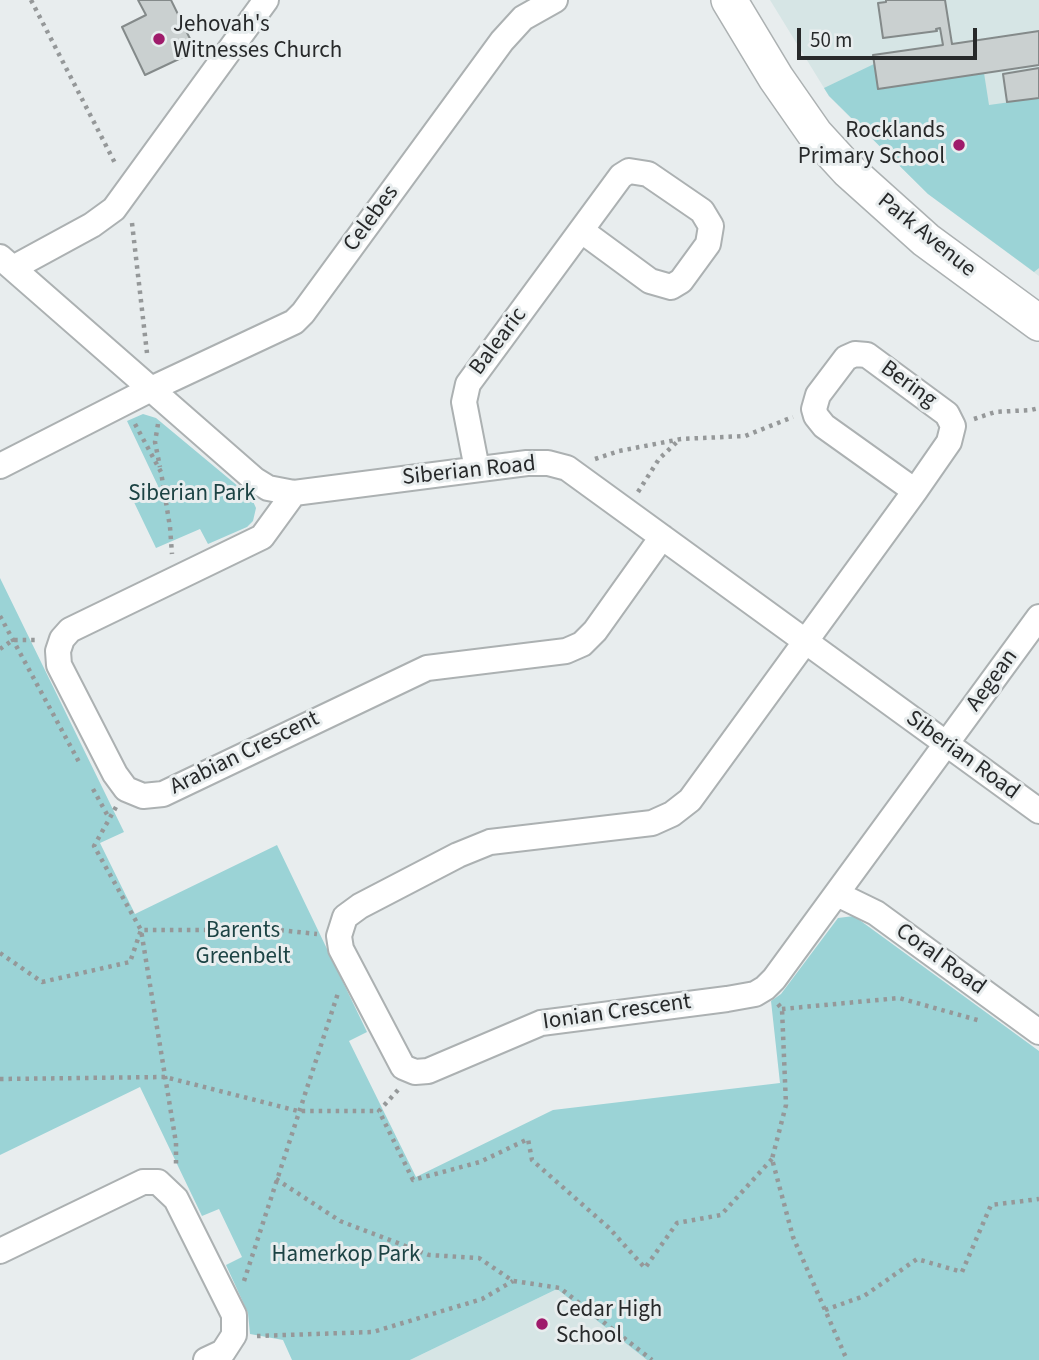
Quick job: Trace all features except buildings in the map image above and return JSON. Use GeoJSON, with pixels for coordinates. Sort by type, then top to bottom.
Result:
{"type":"FeatureCollection","features":[{"type":"Feature","properties":{"kind":"street"},"geometry":{"type":"LineString","coordinates":[[7,262],[103,219],[114,209],[266,0]]}},
{"type":"Feature","properties":{"kind":"street","name":"Celebes"},"geometry":{"type":"LineString","coordinates":[[0,466],[122,403],[282,328],[303,313],[502,41],[523,18],[555,0]]}},
{"type":"Feature","properties":{"kind":"street","name":"Park Avenue"},"geometry":{"type":"LineString","coordinates":[[729,0],[776,78],[815,134],[848,170],[926,240],[1039,323]]}},
{"type":"Feature","properties":{"kind":"street","name":"Balearic"},"geometry":{"type":"LineString","coordinates":[[477,469],[464,402],[468,384],[621,176],[629,171],[648,174],[702,211],[711,226],[708,244],[681,281],[671,287],[650,281],[582,231]]}},
{"type":"Feature","properties":{"kind":"street","name":"Siberian Road"},"geometry":{"type":"LineString","coordinates":[[7,262],[261,485],[294,494],[527,463],[548,463],[567,468],[1039,811]]}},
{"type":"Feature","properties":{"kind":"street","name":"Bering"},"geometry":{"type":"LineString","coordinates":[[805,641],[949,442],[953,426],[947,414],[861,353],[846,358],[818,395],[814,409]]}},
{"type":"Feature","properties":{"kind":"street"},"geometry":{"type":"LineString","coordinates":[[814,409],[824,426],[915,491]]}},
{"type":"Feature","properties":{"kind":"street"},"geometry":{"type":"LineString","coordinates":[[126,789],[115,775],[60,664],[58,651],[62,639],[70,630],[262,537],[294,494]]}},
{"type":"Feature","properties":{"kind":"street","name":"Arabian Crescent"},"geometry":{"type":"LineString","coordinates":[[126,789],[143,796],[163,794],[427,668],[566,651],[582,644],[595,631],[662,537]]}},
{"type":"Feature","properties":{"kind":"street","name":"Aegean"},"geometry":{"type":"LineString","coordinates":[[946,744],[1039,617]]}},
{"type":"Feature","properties":{"kind":"street"},"geometry":{"type":"LineString","coordinates":[[415,1072],[403,1067],[341,949],[339,936],[345,918],[360,906],[458,855],[491,842],[652,823],[672,814],[690,800],[805,641]]}},
{"type":"Feature","properties":{"kind":"street"},"geometry":{"type":"LineString","coordinates":[[765,988],[946,744]]}},
{"type":"Feature","properties":{"kind":"street","name":"Coral Road"},"geometry":{"type":"LineString","coordinates":[[837,894],[876,913],[1039,1032]]}},
{"type":"Feature","properties":{"kind":"street","name":"Ionian Crescent"},"geometry":{"type":"LineString","coordinates":[[415,1072],[442,1066],[541,1023],[745,996],[765,988]]}},
{"type":"Feature","properties":{"kind":"street"},"geometry":{"type":"LineString","coordinates":[[0,1251],[143,1182],[158,1182],[176,1199],[234,1325],[223,1352],[206,1360]]}},
{"type":"Feature","properties":{"kind":"path"},"geometry":{"type":"LineString","coordinates":[[31,0],[129,188],[151,389]]}},
{"type":"Feature","properties":{"kind":"path"},"geometry":{"type":"LineString","coordinates":[[122,403],[161,471]]}},
{"type":"Feature","properties":{"kind":"path"},"geometry":{"type":"LineString","coordinates":[[953,426],[995,412],[1039,408]]}},
{"type":"Feature","properties":{"kind":"path"},"geometry":{"type":"LineString","coordinates":[[174,409],[159,419],[155,442],[170,527],[174,580]]}},
{"type":"Feature","properties":{"kind":"path"},"geometry":{"type":"LineString","coordinates":[[567,468],[619,451],[681,439],[745,436],[814,409]]}},
{"type":"Feature","properties":{"kind":"path"},"geometry":{"type":"LineString","coordinates":[[626,511],[659,459],[681,439]]}},
{"type":"Feature","properties":{"kind":"path"},"geometry":{"type":"LineString","coordinates":[[0,616],[84,771]]}},
{"type":"Feature","properties":{"kind":"path"},"geometry":{"type":"LineString","coordinates":[[0,649],[13,640],[62,639]]}},
{"type":"Feature","properties":{"kind":"path"},"geometry":{"type":"LineString","coordinates":[[90,783],[110,818]]}},
{"type":"Feature","properties":{"kind":"path"},"geometry":{"type":"LineString","coordinates":[[126,789],[94,846],[141,930],[176,1143],[176,1199]]}},
{"type":"Feature","properties":{"kind":"path"},"geometry":{"type":"LineString","coordinates":[[141,930],[279,930],[339,936]]}},
{"type":"Feature","properties":{"kind":"path"},"geometry":{"type":"LineString","coordinates":[[0,953],[42,982],[130,962],[141,930]]}},
{"type":"Feature","properties":{"kind":"path"},"geometry":{"type":"LineString","coordinates":[[353,972],[335,997],[276,1179],[234,1325],[288,1336],[373,1332],[482,1299],[513,1281]]}},
{"type":"Feature","properties":{"kind":"path"},"geometry":{"type":"LineString","coordinates":[[379,1111],[413,1180],[480,1163],[528,1139],[532,1160],[609,1228],[645,1268],[677,1223],[721,1215],[772,1159],[786,1105],[782,1009],[765,988]]}},
{"type":"Feature","properties":{"kind":"path"},"geometry":{"type":"LineString","coordinates":[[782,1009],[899,998],[988,1023]]}},
{"type":"Feature","properties":{"kind":"path"},"geometry":{"type":"LineString","coordinates":[[0,1079],[165,1077],[298,1111],[379,1111],[415,1072]]}},
{"type":"Feature","properties":{"kind":"path"},"geometry":{"type":"LineString","coordinates":[[772,1159],[793,1237],[847,1360]]}},
{"type":"Feature","properties":{"kind":"path"},"geometry":{"type":"LineString","coordinates":[[276,1179],[340,1221],[429,1255],[479,1258],[513,1281],[560,1287],[652,1360]]}},
{"type":"Feature","properties":{"kind":"path"},"geometry":{"type":"LineString","coordinates":[[825,1310],[864,1296],[917,1259],[962,1272],[991,1205],[1039,1199]]}},
{"type":"Feature","properties":{"kind":"shaded area","name":"Rocklands Primary School"},"geometry":{"type":"Polygon","coordinates":[[[770,0],[1039,0],[1039,276],[928,194],[829,96],[770,0]]]}},
{"type":"Feature","properties":{"kind":"shaded area","name":"Cedar High School"},"geometry":{"type":"Polygon","coordinates":[[[557,1289],[647,1360],[410,1360],[557,1289]]]}},
{"type":"Feature","properties":{"kind":"green space"},"geometry":{"type":"Polygon","coordinates":[[[874,64],[878,89],[984,73],[989,105],[1039,98],[1039,268],[1034,272],[928,194],[824,88],[874,64]]]}},
{"type":"Feature","properties":{"kind":"green space","name":"Siberian Park"},"geometry":{"type":"Polygon","coordinates":[[[143,414],[156,418],[251,497],[256,508],[253,521],[247,527],[208,544],[200,529],[156,548],[132,498],[158,486],[127,421],[143,414]]]}},
{"type":"Feature","properties":{"kind":"green space"},"geometry":{"type":"Polygon","coordinates":[[[0,578],[124,832],[100,843],[135,914],[277,845],[367,1032],[349,1041],[416,1177],[553,1110],[780,1083],[771,1001],[781,994],[838,918],[854,916],[1039,1051],[1039,1360],[647,1360],[557,1289],[410,1360],[292,1360],[283,1340],[250,1334],[248,1313],[226,1265],[242,1257],[219,1209],[202,1216],[140,1087],[0,1155],[0,578]]]}},
{"type":"Feature","properties":{"kind":"place","name":"Jehovah's Witnesses Church"},"geometry":{"type":"Point","coordinates":[159,39]}},
{"type":"Feature","properties":{"kind":"place","name":"Rocklands Primary School"},"geometry":{"type":"Point","coordinates":[959,145]}},
{"type":"Feature","properties":{"kind":"place","name":"Cedar High School"},"geometry":{"type":"Point","coordinates":[542,1324]}},
{"type":"Feature","properties":{"kind":"park label","name":"Barents Greenbelt"},"geometry":{"type":"Point","coordinates":[243,945]}},
{"type":"Feature","properties":{"kind":"park label","name":"Hamerkop Park"},"geometry":{"type":"Point","coordinates":[346,1256]}}]}
